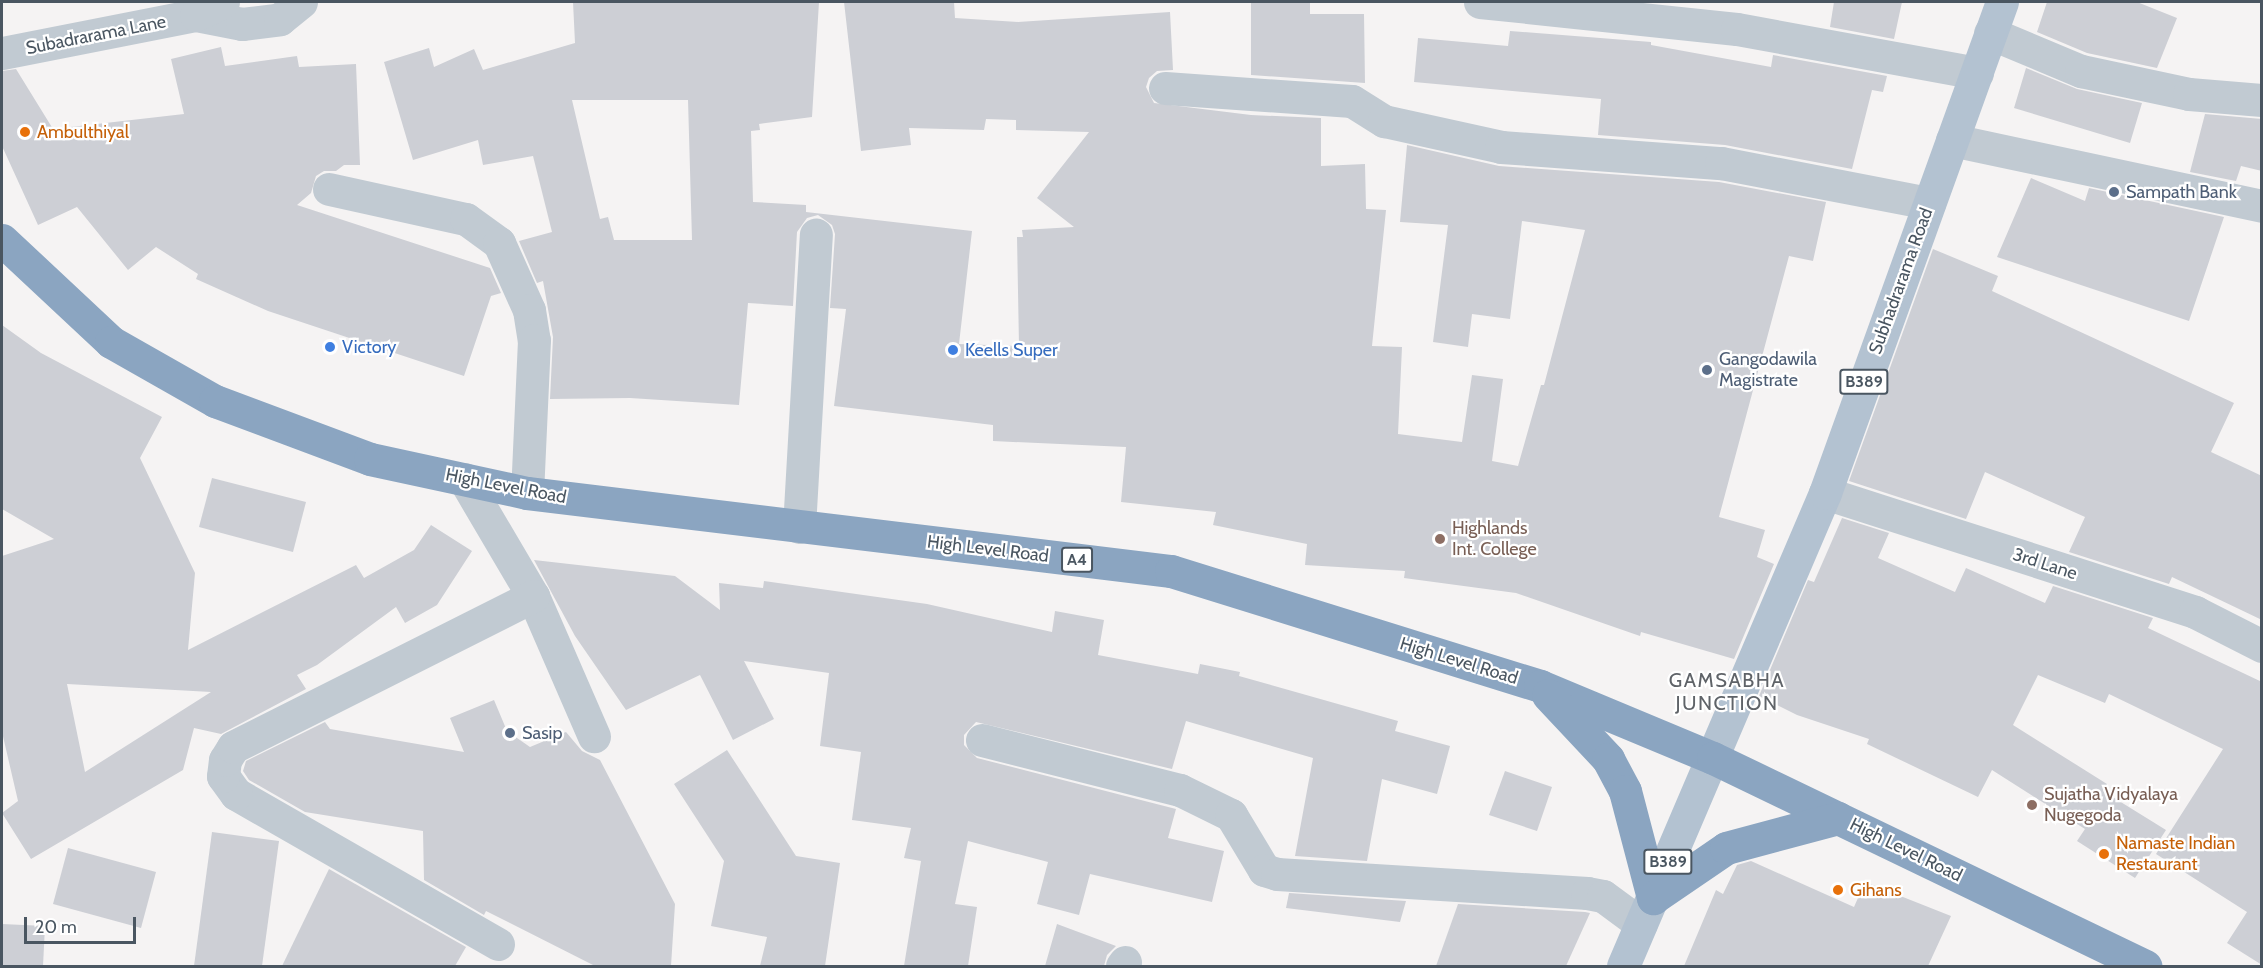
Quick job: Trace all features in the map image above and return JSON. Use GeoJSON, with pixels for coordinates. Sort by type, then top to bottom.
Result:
{"type":"FeatureCollection","features":[{"type":"Feature","properties":{"kind":"highway","name":"High Level Road"},"geometry":{"type":"LineString","coordinates":[[2,240],[111,342],[215,400],[370,459],[527,493],[1171,571],[1540,686],[1713,758],[2146,966]]}},
{"type":"Feature","properties":{"kind":"highway"},"geometry":{"type":"LineString","coordinates":[[1540,686],[1608,759],[1625,791],[1647,911],[1726,848],[1838,818]]}},
{"type":"Feature","properties":{"kind":"main road","name":"Subhadrarama Road"},"geometry":{"type":"LineString","coordinates":[[1713,758],[1825,493],[2002,2]]}},
{"type":"Feature","properties":{"kind":"main road","name":"B389"},"geometry":{"type":"LineString","coordinates":[[1623,966],[1713,758]]}},
{"type":"Feature","properties":{"kind":"street","name":"Subadrarama Lane"},"geometry":{"type":"LineString","coordinates":[[2,53],[209,8],[251,23],[280,19],[301,2]]}},
{"type":"Feature","properties":{"kind":"street"},"geometry":{"type":"LineString","coordinates":[[1479,2],[1737,29],[1977,73]]}},
{"type":"Feature","properties":{"kind":"street"},"geometry":{"type":"LineString","coordinates":[[1990,33],[2081,71],[2189,94],[2262,100]]}},
{"type":"Feature","properties":{"kind":"street"},"geometry":{"type":"LineString","coordinates":[[1166,88],[1352,101],[1384,121],[1501,147],[1721,163],[1929,203]]}},
{"type":"Feature","properties":{"kind":"street"},"geometry":{"type":"LineString","coordinates":[[1952,140],[2262,207]]}},
{"type":"Feature","properties":{"kind":"street"},"geometry":{"type":"LineString","coordinates":[[329,189],[466,219],[500,243],[529,310],[534,340],[527,493]]}},
{"type":"Feature","properties":{"kind":"street"},"geometry":{"type":"LineString","coordinates":[[799,527],[816,234]]}},
{"type":"Feature","properties":{"kind":"street"},"geometry":{"type":"LineString","coordinates":[[464,479],[533,596],[594,736]]}},
{"type":"Feature","properties":{"kind":"street","name":"3rd Lane"},"geometry":{"type":"LineString","coordinates":[[1825,493],[2195,612],[2262,646]]}},
{"type":"Feature","properties":{"kind":"street"},"geometry":{"type":"LineString","coordinates":[[498,944],[236,794],[223,776],[233,747],[533,596]]}},
{"type":"Feature","properties":{"kind":"street"},"geometry":{"type":"LineString","coordinates":[[982,740],[1180,790],[1231,815],[1264,870],[1277,874],[1587,894],[1603,896],[1647,911]]}},
{"type":"Feature","properties":{"kind":"building"},"geometry":{"type":"Polygon","coordinates":[[[573,2],[819,2],[812,117],[759,124],[760,130],[751,131],[753,202],[806,205],[806,212],[972,231],[959,344],[1019,346],[1017,237],[1023,237],[1022,230],[1074,227],[1037,198],[1089,132],[1016,130],[1016,120],[986,119],[984,130],[909,128],[911,145],[861,151],[844,2],[954,2],[955,18],[1018,22],[1170,12],[1173,70],[1157,71],[1149,78],[1146,87],[1154,103],[1251,115],[1321,118],[1321,166],[1365,164],[1366,209],[1386,210],[1372,346],[1402,347],[1398,434],[1462,442],[1472,375],[1503,379],[1492,461],[1518,466],[1541,385],[1544,385],[1585,230],[1522,221],[1510,319],[1472,314],[1468,347],[1433,342],[1448,225],[1400,222],[1407,145],[1499,166],[1719,182],[1826,202],[1813,261],[1789,256],[1719,517],[1765,530],[1757,557],[1774,564],[1734,659],[1641,632],[1640,636],[1516,593],[1404,578],[1405,571],[1305,565],[1307,544],[1213,525],[1216,512],[1121,502],[1126,447],[993,441],[993,425],[834,406],[846,309],[830,308],[835,234],[832,225],[818,215],[807,218],[797,232],[793,306],[748,303],[739,405],[630,398],[550,399],[553,337],[543,281],[537,283],[519,241],[552,232],[533,156],[483,165],[478,140],[413,160],[384,62],[429,48],[434,67],[474,49],[483,70],[575,43],[573,2]],[[572,100],[600,219],[608,217],[614,240],[692,240],[688,100],[572,100]]]}},
{"type":"Feature","properties":{"kind":"building"},"geometry":{"type":"Polygon","coordinates":[[[1251,2],[1310,2],[1310,14],[1364,14],[1365,83],[1251,75],[1251,2]]]}},
{"type":"Feature","properties":{"kind":"building"},"geometry":{"type":"Polygon","coordinates":[[[1834,2],[1902,2],[1894,39],[1830,27],[1834,2]]]}},
{"type":"Feature","properties":{"kind":"building"},"geometry":{"type":"Polygon","coordinates":[[[2047,2],[2137,2],[2177,18],[2157,68],[2087,53],[2037,32],[2047,2]]]}},
{"type":"Feature","properties":{"kind":"building"},"geometry":{"type":"Polygon","coordinates":[[[1510,31],[1651,42],[1651,45],[1771,67],[1773,55],[1887,76],[1883,92],[1872,90],[1852,169],[1725,145],[1598,135],[1601,99],[1414,82],[1418,38],[1508,46],[1510,31]]]}},
{"type":"Feature","properties":{"kind":"building"},"geometry":{"type":"Polygon","coordinates":[[[221,47],[225,66],[297,56],[299,67],[356,64],[360,165],[344,165],[336,171],[324,171],[316,176],[311,193],[297,205],[490,268],[501,293],[491,296],[464,376],[268,311],[196,279],[198,274],[156,247],[128,270],[77,207],[38,225],[2,146],[2,71],[16,69],[53,129],[184,114],[171,59],[221,47]]]}},
{"type":"Feature","properties":{"kind":"building"},"geometry":{"type":"Polygon","coordinates":[[[2026,68],[2077,89],[2142,103],[2130,143],[2014,108],[2026,68]]]}},
{"type":"Feature","properties":{"kind":"building"},"geometry":{"type":"Polygon","coordinates":[[[2205,114],[2262,119],[2262,171],[2241,166],[2236,181],[2190,172],[2205,114]]]}},
{"type":"Feature","properties":{"kind":"building"},"geometry":{"type":"Polygon","coordinates":[[[2031,178],[2085,201],[2089,188],[2224,217],[2189,321],[1997,257],[2031,178]]]}},
{"type":"Feature","properties":{"kind":"building"},"geometry":{"type":"Polygon","coordinates":[[[1933,249],[1998,276],[1992,291],[2234,403],[2211,452],[2262,476],[2262,620],[2172,577],[2169,584],[2069,552],[2085,517],[1985,472],[1966,519],[1849,481],[1933,249]]]}},
{"type":"Feature","properties":{"kind":"building"},"geometry":{"type":"Polygon","coordinates":[[[2,325],[41,353],[162,417],[140,458],[195,573],[188,650],[356,565],[364,578],[414,550],[431,525],[472,551],[437,605],[405,623],[396,607],[317,665],[297,675],[306,689],[221,734],[194,728],[183,770],[31,859],[2,813],[18,801],[2,732],[2,556],[54,539],[2,509],[2,325]],[[67,684],[85,772],[211,692],[67,684]]]}},
{"type":"Feature","properties":{"kind":"building"},"geometry":{"type":"Polygon","coordinates":[[[212,478],[306,502],[293,552],[199,527],[212,478]]]}},
{"type":"Feature","properties":{"kind":"building"},"geometry":{"type":"Polygon","coordinates":[[[1842,518],[1889,533],[1878,558],[1955,592],[1966,568],[2045,603],[2053,586],[2153,618],[2148,628],[2262,682],[2262,965],[2227,943],[2247,912],[2156,854],[2223,749],[2109,694],[2105,703],[2038,675],[2013,725],[2107,784],[2103,791],[2166,830],[2135,878],[2077,841],[2085,829],[1992,770],[1978,797],[1867,744],[1869,739],[1797,715],[1759,696],[1808,580],[1814,582],[1842,518]]]}},
{"type":"Feature","properties":{"kind":"building"},"geometry":{"type":"Polygon","coordinates":[[[534,560],[675,576],[720,610],[719,583],[763,588],[764,581],[927,604],[1052,632],[1055,611],[1104,620],[1098,655],[1198,674],[1200,664],[1240,672],[1239,676],[1398,721],[1395,731],[1450,746],[1437,794],[1382,779],[1367,861],[1295,856],[1313,758],[1186,721],[1172,769],[976,722],[964,735],[964,745],[977,758],[1176,809],[1168,838],[1224,851],[1212,902],[1090,874],[1079,915],[1037,904],[1048,862],[968,841],[955,904],[977,907],[968,966],[904,966],[921,861],[904,858],[911,828],[852,820],[861,752],[820,746],[829,673],[744,661],[774,719],[733,740],[700,675],[626,710],[575,636],[534,560]]]}},
{"type":"Feature","properties":{"kind":"building"},"geometry":{"type":"Polygon","coordinates":[[[494,700],[507,731],[530,747],[566,732],[582,751],[600,760],[675,904],[671,966],[595,966],[486,911],[484,915],[424,880],[423,831],[305,812],[249,780],[243,771],[246,761],[325,722],[330,729],[464,752],[450,718],[494,700]]]}},
{"type":"Feature","properties":{"kind":"building"},"geometry":{"type":"Polygon","coordinates":[[[727,750],[796,856],[840,863],[825,966],[760,966],[767,937],[711,926],[724,861],[674,784],[727,750]]]}},
{"type":"Feature","properties":{"kind":"building"},"geometry":{"type":"Polygon","coordinates":[[[1505,771],[1552,787],[1537,831],[1489,815],[1505,771]]]}},
{"type":"Feature","properties":{"kind":"building"},"geometry":{"type":"Polygon","coordinates":[[[212,832],[279,841],[262,966],[194,966],[212,832]]]}},
{"type":"Feature","properties":{"kind":"building"},"geometry":{"type":"Polygon","coordinates":[[[68,848],[156,872],[141,928],[53,904],[68,848]]]}},
{"type":"Feature","properties":{"kind":"building"},"geometry":{"type":"Polygon","coordinates":[[[1751,861],[1854,907],[1865,882],[1951,916],[1928,966],[1684,966],[1716,890],[1723,894],[1737,865],[1751,861]]]}},
{"type":"Feature","properties":{"kind":"building"},"geometry":{"type":"Polygon","coordinates":[[[329,869],[466,947],[455,966],[282,966],[329,869]]]}},
{"type":"Feature","properties":{"kind":"building"},"geometry":{"type":"Polygon","coordinates":[[[1289,893],[1406,901],[1400,922],[1286,908],[1289,893]]]}},
{"type":"Feature","properties":{"kind":"building"},"geometry":{"type":"Polygon","coordinates":[[[1458,904],[1590,913],[1566,966],[1436,966],[1458,904]]]}},
{"type":"Feature","properties":{"kind":"building"},"geometry":{"type":"Polygon","coordinates":[[[2,924],[45,926],[43,966],[2,966],[2,924]]]}},
{"type":"Feature","properties":{"kind":"building"},"geometry":{"type":"Polygon","coordinates":[[[1057,924],[1116,946],[1107,955],[1104,966],[1045,966],[1057,924]]]}},
{"type":"Feature","properties":{"kind":"place","name":"Ambulthiyal"},"geometry":{"type":"Point","coordinates":[25,132]}},
{"type":"Feature","properties":{"kind":"place","name":"Sampath Bank"},"geometry":{"type":"Point","coordinates":[2114,192]}},
{"type":"Feature","properties":{"kind":"place","name":"Victory"},"geometry":{"type":"Point","coordinates":[330,347]}},
{"type":"Feature","properties":{"kind":"place","name":"Keells Super"},"geometry":{"type":"Point","coordinates":[953,350]}},
{"type":"Feature","properties":{"kind":"place","name":"Gangodawila Magistrate"},"geometry":{"type":"Point","coordinates":[1707,370]}},
{"type":"Feature","properties":{"kind":"place","name":"Highlands Int. College"},"geometry":{"type":"Point","coordinates":[1440,539]}},
{"type":"Feature","properties":{"kind":"place","name":"Sasip"},"geometry":{"type":"Point","coordinates":[510,733]}},
{"type":"Feature","properties":{"kind":"place","name":"Sujatha Vidyalaya Nugegoda"},"geometry":{"type":"Point","coordinates":[2032,805]}},
{"type":"Feature","properties":{"kind":"place","name":"Namaste Indian Restaurant"},"geometry":{"type":"Point","coordinates":[2104,854]}},
{"type":"Feature","properties":{"kind":"place","name":"Gihans"},"geometry":{"type":"Point","coordinates":[1838,890]}},
{"type":"Feature","properties":{"kind":"district","name":"GAMSABHA JUNCTION"},"geometry":{"type":"Point","coordinates":[1727,692]}}]}
